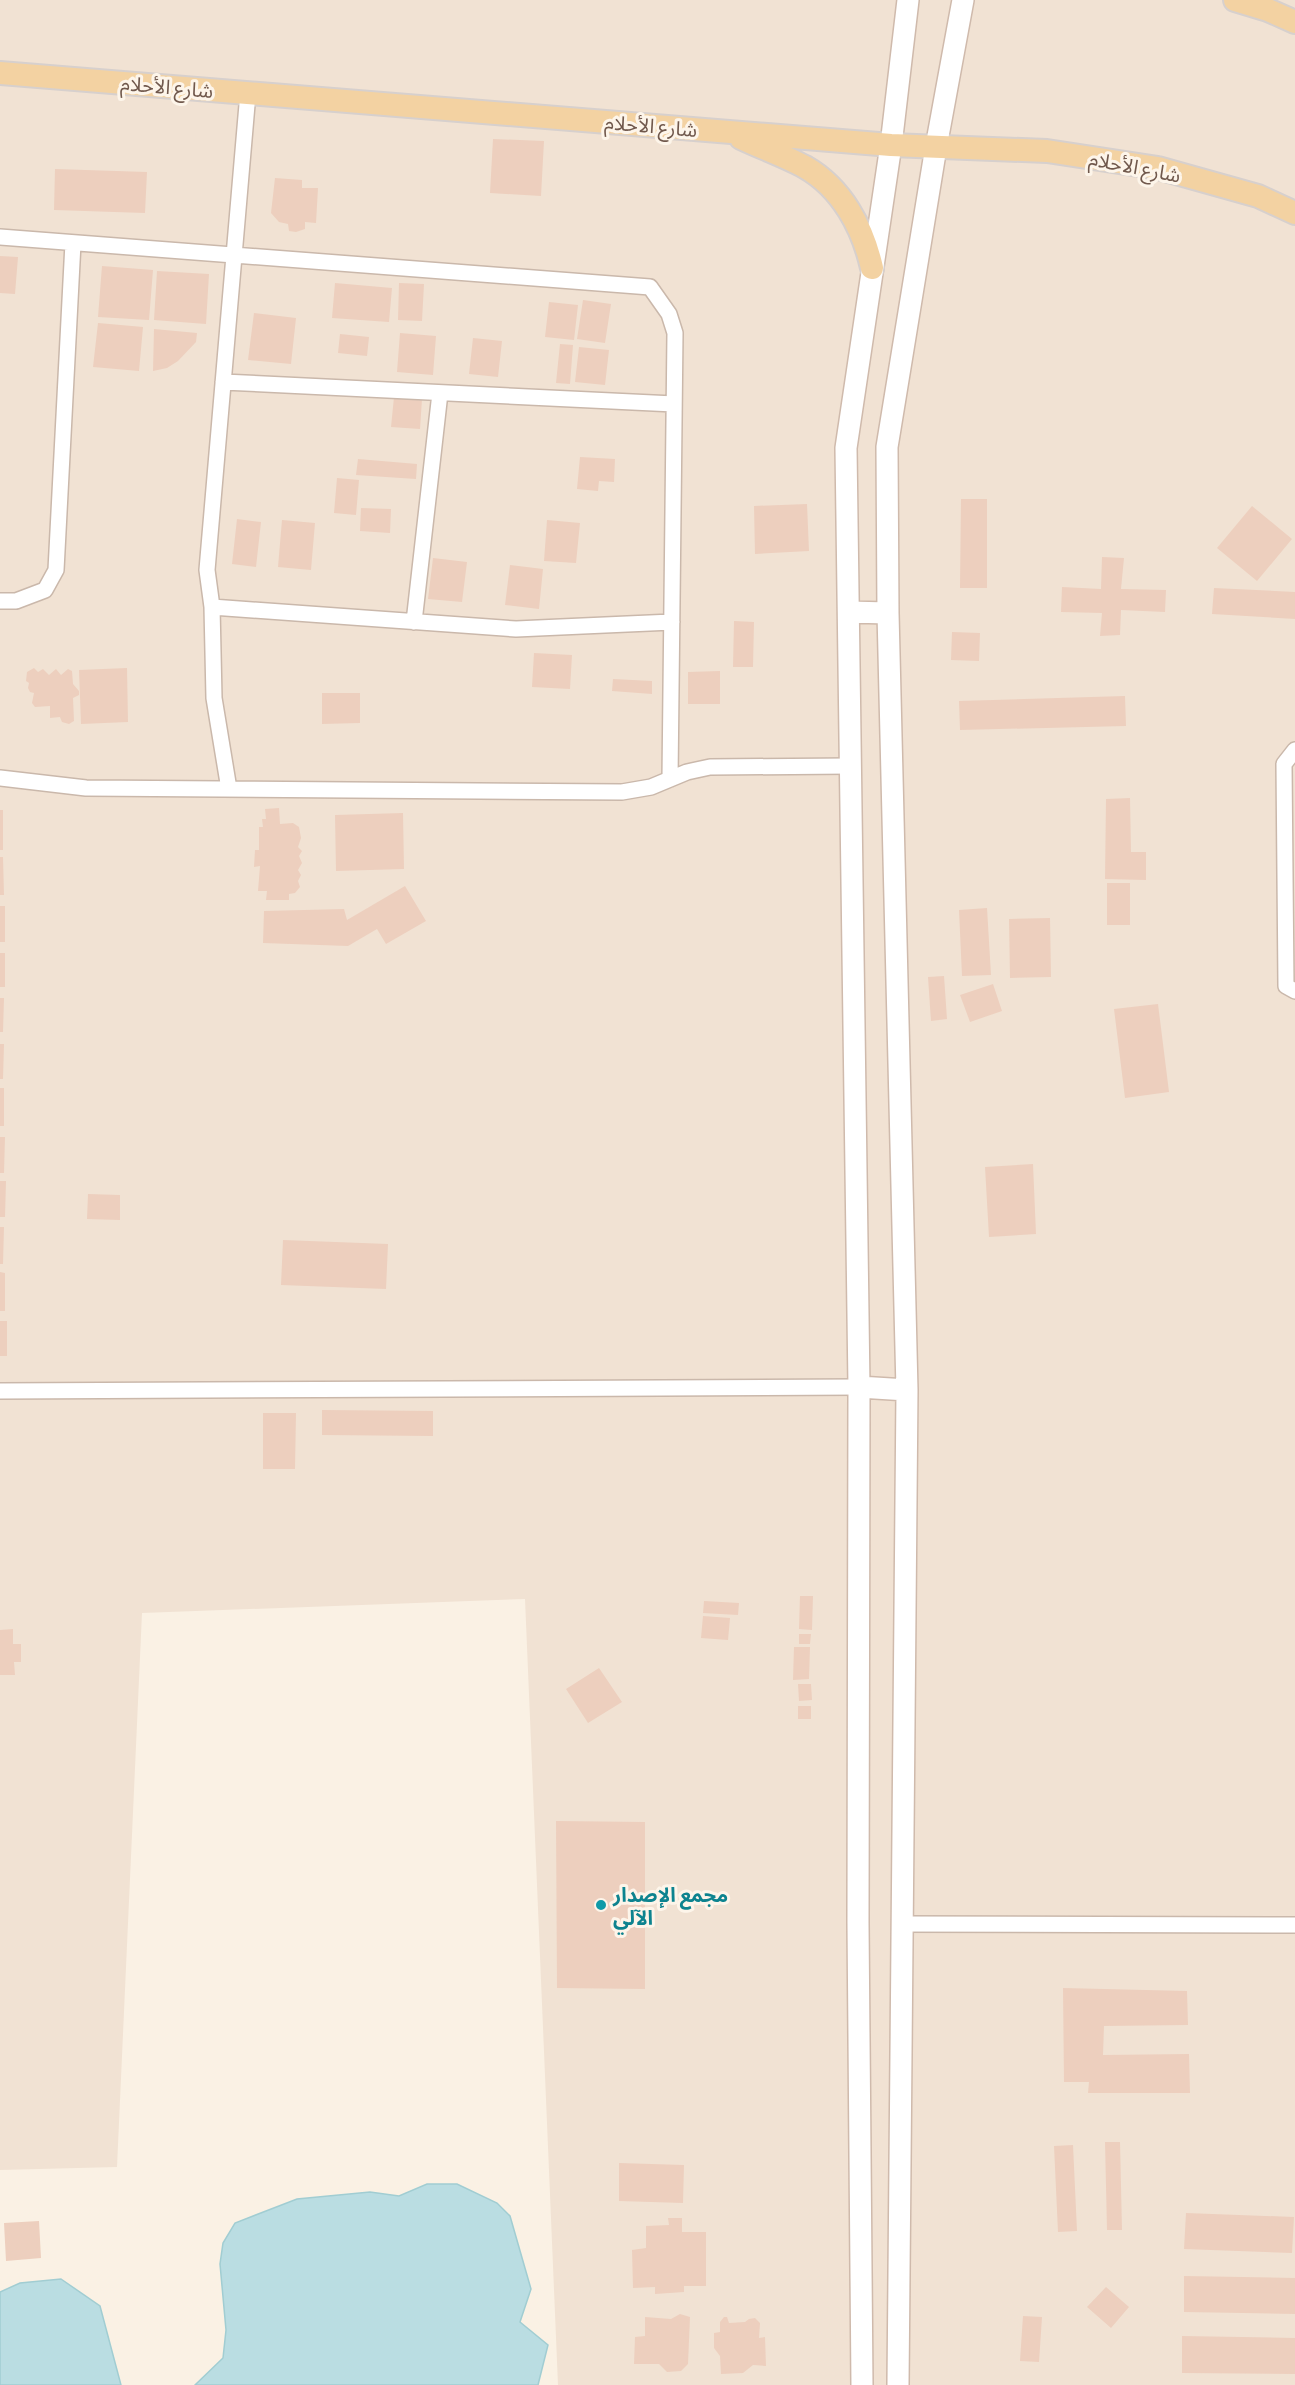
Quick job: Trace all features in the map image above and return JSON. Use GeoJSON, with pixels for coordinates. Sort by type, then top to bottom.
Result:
{"type":"FeatureCollection","features":[{"type":"Feature","properties":{"kind":"main road"},"geometry":{"type":"LineString","coordinates":[[861,2385],[858,1923],[859,1387],[846,448],[891,145],[908,0]]}},
{"type":"Feature","properties":{"kind":"main road"},"geometry":{"type":"LineString","coordinates":[[898,2385],[900,1924],[907,1390],[886,447],[963,0]]}},
{"type":"Feature","properties":{"kind":"main road"},"geometry":{"type":"LineString","coordinates":[[1235,0],[1268,10],[1295,22]]}},
{"type":"Feature","properties":{"kind":"main road","name":"شارع الأحلام"},"geometry":{"type":"LineString","coordinates":[[0,73],[891,145],[1047,150],[1158,168],[1258,196],[1295,213]]}},
{"type":"Feature","properties":{"kind":"main road"},"geometry":{"type":"LineString","coordinates":[[726,131],[805,167],[827,184],[856,221],[872,268]]}},
{"type":"Feature","properties":{"kind":"main road"},"geometry":{"type":"LineString","coordinates":[[849,612],[888,614]]}},
{"type":"Feature","properties":{"kind":"main road"},"geometry":{"type":"LineString","coordinates":[[859,1387],[907,1390]]}},
{"type":"Feature","properties":{"kind":"street"},"geometry":{"type":"LineString","coordinates":[[229,789],[214,698],[212,607],[207,570],[248,93]]}},
{"type":"Feature","properties":{"kind":"street"},"geometry":{"type":"LineString","coordinates":[[0,237],[650,287],[669,314],[675,333],[670,779]]}},
{"type":"Feature","properties":{"kind":"street"},"geometry":{"type":"LineString","coordinates":[[0,601],[16,601],[45,590],[56,570],[74,243]]}},
{"type":"Feature","properties":{"kind":"street"},"geometry":{"type":"LineString","coordinates":[[223,382],[674,404]]}},
{"type":"Feature","properties":{"kind":"street"},"geometry":{"type":"LineString","coordinates":[[414,622],[440,393]]}},
{"type":"Feature","properties":{"kind":"street"},"geometry":{"type":"LineString","coordinates":[[212,607],[516,629],[672,622]]}},
{"type":"Feature","properties":{"kind":"street"},"geometry":{"type":"LineString","coordinates":[[1295,750],[1284,764],[1290,876],[1286,986],[1295,991]]}},
{"type":"Feature","properties":{"kind":"street"},"geometry":{"type":"LineString","coordinates":[[0,778],[86,788],[622,792],[651,787],[687,772],[710,767],[851,766]]}},
{"type":"Feature","properties":{"kind":"street"},"geometry":{"type":"LineString","coordinates":[[0,1391],[859,1387]]}},
{"type":"Feature","properties":{"kind":"street"},"geometry":{"type":"LineString","coordinates":[[900,1924],[1295,1925]]}},
{"type":"Feature","properties":{"kind":"shaded area"},"geometry":{"type":"Polygon","coordinates":[[[0,0],[1295,0],[1295,2385],[558,2385],[525,1599],[142,1613],[117,2167],[0,2170],[0,0]]]}},
{"type":"Feature","properties":{"kind":"water"},"geometry":{"type":"Polygon","coordinates":[[[427,2184],[457,2184],[497,2203],[510,2216],[531,2289],[520,2322],[548,2345],[538,2385],[195,2385],[223,2358],[226,2330],[220,2264],[223,2243],[235,2223],[297,2199],[370,2192],[399,2196],[427,2184]]]}},
{"type":"Feature","properties":{"kind":"water"},"geometry":{"type":"Polygon","coordinates":[[[61,2279],[100,2306],[121,2385],[0,2385],[0,2292],[20,2283],[61,2279]]]}},
{"type":"Feature","properties":{"kind":"building"},"geometry":{"type":"Polygon","coordinates":[[[493,139],[544,141],[541,196],[490,193],[493,139]]]}},
{"type":"Feature","properties":{"kind":"building"},"geometry":{"type":"Polygon","coordinates":[[[55,169],[147,172],[145,213],[54,210],[55,169]]]}},
{"type":"Feature","properties":{"kind":"building"},"geometry":{"type":"Polygon","coordinates":[[[275,178],[302,180],[302,188],[318,188],[316,223],[305,222],[305,229],[296,232],[289,231],[288,224],[279,222],[271,213],[275,178]]]}},
{"type":"Feature","properties":{"kind":"building"},"geometry":{"type":"Polygon","coordinates":[[[0,256],[18,257],[15,294],[0,293],[0,256]]]}},
{"type":"Feature","properties":{"kind":"building"},"geometry":{"type":"Polygon","coordinates":[[[102,266],[153,270],[149,320],[98,317],[102,266]]]}},
{"type":"Feature","properties":{"kind":"building"},"geometry":{"type":"Polygon","coordinates":[[[157,271],[209,274],[206,324],[154,320],[157,271]]]}},
{"type":"Feature","properties":{"kind":"building"},"geometry":{"type":"Polygon","coordinates":[[[335,283],[392,288],[389,322],[332,318],[335,283]]]}},
{"type":"Feature","properties":{"kind":"building"},"geometry":{"type":"Polygon","coordinates":[[[399,283],[424,284],[422,321],[398,320],[399,283]]]}},
{"type":"Feature","properties":{"kind":"building"},"geometry":{"type":"Polygon","coordinates":[[[583,300],[611,304],[605,343],[577,339],[583,300]]]}},
{"type":"Feature","properties":{"kind":"building"},"geometry":{"type":"Polygon","coordinates":[[[549,302],[578,305],[574,340],[545,337],[549,302]]]}},
{"type":"Feature","properties":{"kind":"building"},"geometry":{"type":"Polygon","coordinates":[[[254,313],[296,318],[291,364],[248,360],[254,313]]]}},
{"type":"Feature","properties":{"kind":"building"},"geometry":{"type":"Polygon","coordinates":[[[98,323],[143,327],[139,371],[93,367],[98,323]]]}},
{"type":"Feature","properties":{"kind":"building"},"geometry":{"type":"Polygon","coordinates":[[[154,329],[197,333],[196,342],[178,361],[167,368],[153,371],[154,329]]]}},
{"type":"Feature","properties":{"kind":"building"},"geometry":{"type":"Polygon","coordinates":[[[400,333],[436,336],[433,375],[397,372],[400,333]]]}},
{"type":"Feature","properties":{"kind":"building"},"geometry":{"type":"Polygon","coordinates":[[[340,334],[369,337],[367,356],[338,353],[340,334]]]}},
{"type":"Feature","properties":{"kind":"building"},"geometry":{"type":"Polygon","coordinates":[[[473,338],[502,341],[498,377],[469,374],[473,338]]]}},
{"type":"Feature","properties":{"kind":"building"},"geometry":{"type":"Polygon","coordinates":[[[560,344],[573,345],[570,384],[556,383],[560,344]]]}},
{"type":"Feature","properties":{"kind":"building"},"geometry":{"type":"Polygon","coordinates":[[[579,347],[609,350],[605,385],[575,382],[579,347]]]}},
{"type":"Feature","properties":{"kind":"building"},"geometry":{"type":"Polygon","coordinates":[[[394,397],[422,399],[420,429],[391,427],[394,397]]]}},
{"type":"Feature","properties":{"kind":"building"},"geometry":{"type":"Polygon","coordinates":[[[580,457],[615,459],[614,482],[599,481],[598,491],[577,489],[580,457]]]}},
{"type":"Feature","properties":{"kind":"building"},"geometry":{"type":"Polygon","coordinates":[[[358,459],[417,464],[416,479],[356,475],[358,459]]]}},
{"type":"Feature","properties":{"kind":"building"},"geometry":{"type":"Polygon","coordinates":[[[337,478],[359,480],[356,515],[334,513],[337,478]]]}},
{"type":"Feature","properties":{"kind":"building"},"geometry":{"type":"Polygon","coordinates":[[[961,499],[987,499],[987,588],[960,588],[961,499]]]}},
{"type":"Feature","properties":{"kind":"building"},"geometry":{"type":"Polygon","coordinates":[[[807,504],[809,551],[755,554],[754,506],[807,504]]]}},
{"type":"Feature","properties":{"kind":"building"},"geometry":{"type":"Polygon","coordinates":[[[1252,506],[1292,539],[1257,581],[1217,548],[1252,506]]]}},
{"type":"Feature","properties":{"kind":"building"},"geometry":{"type":"Polygon","coordinates":[[[361,508],[391,509],[390,533],[360,531],[361,508]]]}},
{"type":"Feature","properties":{"kind":"building"},"geometry":{"type":"Polygon","coordinates":[[[237,519],[261,522],[256,567],[232,564],[237,519]]]}},
{"type":"Feature","properties":{"kind":"building"},"geometry":{"type":"Polygon","coordinates":[[[282,520],[315,523],[311,570],[278,567],[282,520]]]}},
{"type":"Feature","properties":{"kind":"building"},"geometry":{"type":"Polygon","coordinates":[[[547,520],[580,523],[576,563],[544,561],[547,520]]]}},
{"type":"Feature","properties":{"kind":"building"},"geometry":{"type":"Polygon","coordinates":[[[1102,557],[1124,558],[1121,589],[1166,590],[1165,612],[1121,610],[1120,635],[1100,636],[1102,613],[1061,612],[1062,587],[1101,589],[1102,557]]]}},
{"type":"Feature","properties":{"kind":"building"},"geometry":{"type":"Polygon","coordinates":[[[433,558],[467,562],[462,602],[428,599],[433,558]]]}},
{"type":"Feature","properties":{"kind":"building"},"geometry":{"type":"Polygon","coordinates":[[[510,565],[543,569],[539,609],[505,605],[510,565]]]}},
{"type":"Feature","properties":{"kind":"building"},"geometry":{"type":"Polygon","coordinates":[[[1214,588],[1295,592],[1295,619],[1212,614],[1214,588]]]}},
{"type":"Feature","properties":{"kind":"building"},"geometry":{"type":"Polygon","coordinates":[[[734,621],[754,622],[753,667],[733,667],[734,621]]]}},
{"type":"Feature","properties":{"kind":"building"},"geometry":{"type":"Polygon","coordinates":[[[952,632],[980,633],[979,661],[951,660],[952,632]]]}},
{"type":"Feature","properties":{"kind":"building"},"geometry":{"type":"Polygon","coordinates":[[[534,653],[572,655],[570,689],[532,687],[534,653]]]}},
{"type":"Feature","properties":{"kind":"building"},"geometry":{"type":"Polygon","coordinates":[[[34,668],[38,672],[43,669],[49,675],[56,669],[61,675],[68,669],[72,671],[73,684],[79,691],[79,695],[73,698],[74,721],[69,724],[62,722],[60,717],[50,718],[50,706],[35,707],[32,703],[34,693],[30,692],[29,683],[26,681],[27,672],[34,668]]]}},
{"type":"Feature","properties":{"kind":"building"},"geometry":{"type":"Polygon","coordinates":[[[127,668],[128,722],[81,724],[79,670],[127,668]]]}},
{"type":"Feature","properties":{"kind":"building"},"geometry":{"type":"Polygon","coordinates":[[[720,671],[720,704],[688,704],[688,672],[720,671]]]}},
{"type":"Feature","properties":{"kind":"building"},"geometry":{"type":"Polygon","coordinates":[[[613,679],[652,681],[652,694],[612,691],[613,679]]]}},
{"type":"Feature","properties":{"kind":"building"},"geometry":{"type":"Polygon","coordinates":[[[322,693],[360,693],[360,723],[322,724],[322,693]]]}},
{"type":"Feature","properties":{"kind":"building"},"geometry":{"type":"Polygon","coordinates":[[[1125,696],[1126,726],[960,730],[959,701],[1125,696]]]}},
{"type":"Feature","properties":{"kind":"building"},"geometry":{"type":"Polygon","coordinates":[[[1130,798],[1131,852],[1146,852],[1146,880],[1105,879],[1106,799],[1130,798]]]}},
{"type":"Feature","properties":{"kind":"building"},"geometry":{"type":"Polygon","coordinates":[[[279,808],[280,824],[293,823],[299,827],[301,838],[298,847],[302,851],[299,856],[302,863],[298,870],[301,875],[298,881],[300,887],[295,893],[289,894],[289,900],[266,900],[267,891],[258,891],[260,866],[254,867],[255,850],[259,850],[259,827],[263,827],[262,819],[266,819],[265,809],[279,808]]]}},
{"type":"Feature","properties":{"kind":"building"},"geometry":{"type":"Polygon","coordinates":[[[0,810],[3,810],[3,850],[0,850],[0,810]]]}},
{"type":"Feature","properties":{"kind":"building"},"geometry":{"type":"Polygon","coordinates":[[[403,813],[404,869],[336,871],[335,815],[403,813]]]}},
{"type":"Feature","properties":{"kind":"building"},"geometry":{"type":"Polygon","coordinates":[[[0,857],[3,857],[4,895],[0,895],[0,857]]]}},
{"type":"Feature","properties":{"kind":"building"},"geometry":{"type":"Polygon","coordinates":[[[1107,883],[1130,883],[1130,925],[1107,925],[1107,883]]]}},
{"type":"Feature","properties":{"kind":"building"},"geometry":{"type":"Polygon","coordinates":[[[405,886],[426,921],[386,944],[377,929],[348,946],[263,943],[264,911],[344,909],[347,920],[405,886]]]}},
{"type":"Feature","properties":{"kind":"building"},"geometry":{"type":"Polygon","coordinates":[[[0,906],[5,906],[5,942],[0,942],[0,906]]]}},
{"type":"Feature","properties":{"kind":"building"},"geometry":{"type":"Polygon","coordinates":[[[987,908],[991,975],[962,976],[959,910],[987,908]]]}},
{"type":"Feature","properties":{"kind":"building"},"geometry":{"type":"Polygon","coordinates":[[[1050,918],[1051,977],[1010,978],[1009,919],[1050,918]]]}},
{"type":"Feature","properties":{"kind":"building"},"geometry":{"type":"Polygon","coordinates":[[[0,953],[5,953],[5,987],[0,987],[0,953]]]}},
{"type":"Feature","properties":{"kind":"building"},"geometry":{"type":"Polygon","coordinates":[[[944,976],[947,1019],[931,1021],[928,977],[944,976]]]}},
{"type":"Feature","properties":{"kind":"building"},"geometry":{"type":"Polygon","coordinates":[[[993,984],[1002,1011],[970,1022],[960,995],[993,984]]]}},
{"type":"Feature","properties":{"kind":"building"},"geometry":{"type":"Polygon","coordinates":[[[0,998],[4,998],[3,1032],[0,1032],[0,998]]]}},
{"type":"Feature","properties":{"kind":"building"},"geometry":{"type":"Polygon","coordinates":[[[1158,1004],[1169,1092],[1125,1098],[1114,1009],[1158,1004]]]}},
{"type":"Feature","properties":{"kind":"building"},"geometry":{"type":"Polygon","coordinates":[[[0,1044],[4,1044],[3,1079],[0,1079],[0,1044]]]}},
{"type":"Feature","properties":{"kind":"building"},"geometry":{"type":"Polygon","coordinates":[[[0,1088],[4,1088],[4,1126],[0,1126],[0,1088]]]}},
{"type":"Feature","properties":{"kind":"building"},"geometry":{"type":"Polygon","coordinates":[[[0,1137],[5,1137],[4,1173],[0,1173],[0,1137]]]}},
{"type":"Feature","properties":{"kind":"building"},"geometry":{"type":"Polygon","coordinates":[[[1033,1164],[1036,1234],[989,1237],[985,1167],[1033,1164]]]}},
{"type":"Feature","properties":{"kind":"building"},"geometry":{"type":"Polygon","coordinates":[[[0,1181],[6,1181],[5,1217],[0,1217],[0,1181]]]}},
{"type":"Feature","properties":{"kind":"building"},"geometry":{"type":"Polygon","coordinates":[[[88,1194],[120,1195],[120,1220],[87,1219],[88,1194]]]}},
{"type":"Feature","properties":{"kind":"building"},"geometry":{"type":"Polygon","coordinates":[[[0,1227],[4,1227],[3,1264],[0,1264],[0,1227]]]}},
{"type":"Feature","properties":{"kind":"building"},"geometry":{"type":"Polygon","coordinates":[[[283,1240],[388,1244],[386,1289],[281,1285],[283,1240]]]}},
{"type":"Feature","properties":{"kind":"building"},"geometry":{"type":"Polygon","coordinates":[[[0,1272],[5,1273],[5,1311],[0,1311],[0,1272]]]}},
{"type":"Feature","properties":{"kind":"building"},"geometry":{"type":"Polygon","coordinates":[[[0,1321],[7,1321],[7,1356],[0,1356],[0,1321]]]}},
{"type":"Feature","properties":{"kind":"building"},"geometry":{"type":"Polygon","coordinates":[[[322,1410],[433,1411],[433,1436],[322,1435],[322,1410]]]}},
{"type":"Feature","properties":{"kind":"building"},"geometry":{"type":"Polygon","coordinates":[[[263,1413],[296,1413],[295,1469],[263,1469],[263,1413]]]}},
{"type":"Feature","properties":{"kind":"building"},"geometry":{"type":"Polygon","coordinates":[[[800,1596],[813,1596],[812,1630],[799,1629],[800,1596]]]}},
{"type":"Feature","properties":{"kind":"building"},"geometry":{"type":"Polygon","coordinates":[[[704,1601],[739,1603],[738,1615],[703,1613],[704,1601]]]}},
{"type":"Feature","properties":{"kind":"building"},"geometry":{"type":"Polygon","coordinates":[[[703,1616],[730,1618],[728,1640],[701,1638],[703,1616]]]}},
{"type":"Feature","properties":{"kind":"building"},"geometry":{"type":"Polygon","coordinates":[[[13,1629],[13,1644],[21,1644],[21,1662],[14,1662],[15,1675],[0,1675],[0,1630],[13,1629]]]}},
{"type":"Feature","properties":{"kind":"building"},"geometry":{"type":"Polygon","coordinates":[[[799,1634],[811,1634],[810,1644],[799,1644],[799,1634]]]}},
{"type":"Feature","properties":{"kind":"building"},"geometry":{"type":"Polygon","coordinates":[[[794,1647],[810,1647],[809,1679],[793,1680],[794,1647]]]}},
{"type":"Feature","properties":{"kind":"building"},"geometry":{"type":"Polygon","coordinates":[[[599,1668],[622,1702],[588,1723],[566,1689],[599,1668]]]}},
{"type":"Feature","properties":{"kind":"building"},"geometry":{"type":"Polygon","coordinates":[[[798,1684],[811,1684],[812,1700],[799,1701],[798,1684]]]}},
{"type":"Feature","properties":{"kind":"building"},"geometry":{"type":"Polygon","coordinates":[[[798,1706],[811,1706],[811,1719],[798,1719],[798,1706]]]}},
{"type":"Feature","properties":{"kind":"building","name":"مجمع الإصدار الآلي"},"geometry":{"type":"Polygon","coordinates":[[[556,1821],[645,1822],[645,1989],[557,1988],[556,1821]]]}},
{"type":"Feature","properties":{"kind":"building"},"geometry":{"type":"Polygon","coordinates":[[[1063,1988],[1187,1991],[1188,2025],[1104,2026],[1103,2055],[1189,2054],[1190,2093],[1088,2093],[1089,2082],[1064,2082],[1063,1988]]]}},
{"type":"Feature","properties":{"kind":"building"},"geometry":{"type":"Polygon","coordinates":[[[1105,2142],[1120,2142],[1122,2230],[1107,2230],[1105,2142]]]}},
{"type":"Feature","properties":{"kind":"building"},"geometry":{"type":"Polygon","coordinates":[[[1073,2145],[1077,2231],[1058,2232],[1054,2146],[1073,2145]]]}},
{"type":"Feature","properties":{"kind":"building"},"geometry":{"type":"Polygon","coordinates":[[[619,2163],[684,2165],[683,2203],[619,2201],[619,2163]]]}},
{"type":"Feature","properties":{"kind":"building"},"geometry":{"type":"Polygon","coordinates":[[[1186,2213],[1294,2217],[1292,2253],[1184,2249],[1186,2213]]]}},
{"type":"Feature","properties":{"kind":"building"},"geometry":{"type":"Polygon","coordinates":[[[668,2218],[682,2218],[682,2232],[706,2232],[706,2286],[684,2286],[684,2292],[655,2294],[655,2287],[633,2288],[632,2250],[646,2248],[646,2226],[669,2225],[668,2218]]]}},
{"type":"Feature","properties":{"kind":"building"},"geometry":{"type":"Polygon","coordinates":[[[39,2221],[41,2258],[6,2261],[4,2223],[39,2221]]]}},
{"type":"Feature","properties":{"kind":"building"},"geometry":{"type":"Polygon","coordinates":[[[1184,2276],[1295,2278],[1295,2314],[1184,2312],[1184,2276]]]}},
{"type":"Feature","properties":{"kind":"building"},"geometry":{"type":"Polygon","coordinates":[[[1106,2287],[1129,2307],[1111,2328],[1087,2307],[1106,2287]]]}},
{"type":"Feature","properties":{"kind":"building"},"geometry":{"type":"Polygon","coordinates":[[[680,2314],[690,2317],[688,2364],[681,2371],[667,2372],[659,2364],[634,2364],[635,2337],[645,2336],[645,2317],[671,2319],[680,2314]]]}},
{"type":"Feature","properties":{"kind":"building"},"geometry":{"type":"Polygon","coordinates":[[[1023,2316],[1042,2317],[1039,2362],[1020,2361],[1023,2316]]]}},
{"type":"Feature","properties":{"kind":"building"},"geometry":{"type":"Polygon","coordinates":[[[727,2317],[729,2323],[745,2322],[755,2318],[760,2323],[759,2338],[765,2337],[766,2366],[753,2365],[743,2373],[721,2374],[720,2356],[714,2348],[714,2333],[720,2332],[720,2322],[727,2317]]]}},
{"type":"Feature","properties":{"kind":"building"},"geometry":{"type":"Polygon","coordinates":[[[1182,2336],[1295,2338],[1295,2374],[1182,2373],[1182,2336]]]}},
{"type":"Feature","properties":{"kind":"place","name":"مجمع الإصدار الآلي"},"geometry":{"type":"Point","coordinates":[601,1905]}}]}
